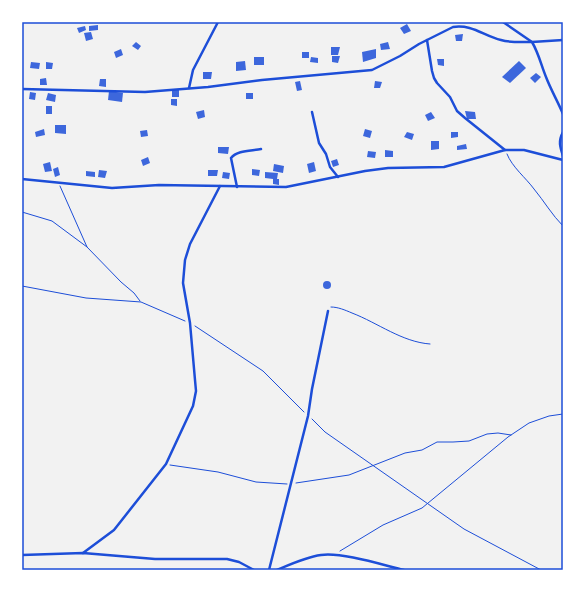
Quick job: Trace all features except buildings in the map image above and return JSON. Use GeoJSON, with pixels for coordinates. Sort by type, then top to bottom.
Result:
{"type":"FeatureCollection","features":[{"type":"Feature","properties":{"kind":"street"},"geometry":{"type":"LineString","coordinates":[[189,88],[193,70],[218,22]]}},
{"type":"Feature","properties":{"kind":"street"},"geometry":{"type":"LineString","coordinates":[[503,22],[532,42],[539,54],[546,78],[563,114]]}},
{"type":"Feature","properties":{"kind":"street"},"geometry":{"type":"LineString","coordinates":[[22,89],[145,92],[372,70],[400,56],[419,44],[453,27],[459,26],[472,28],[499,40],[510,42],[563,40]]}},
{"type":"Feature","properties":{"kind":"street"},"geometry":{"type":"LineString","coordinates":[[427,40],[434,78],[437,83],[450,97],[457,110],[465,118],[505,150]]}},
{"type":"Feature","properties":{"kind":"street"},"geometry":{"type":"LineString","coordinates":[[312,112],[319,143],[326,154],[330,167],[338,178]]}},
{"type":"Feature","properties":{"kind":"street"},"geometry":{"type":"LineString","coordinates":[[563,132],[559,140],[560,149],[563,156]]}},
{"type":"Feature","properties":{"kind":"street"},"geometry":{"type":"LineString","coordinates":[[237,187],[231,158],[234,154],[240,152],[261,149]]}},
{"type":"Feature","properties":{"kind":"street"},"geometry":{"type":"LineString","coordinates":[[22,179],[112,188],[159,185],[286,188],[365,171],[388,168],[444,166],[505,150],[524,150],[563,160]]}},
{"type":"Feature","properties":{"kind":"street"},"geometry":{"type":"LineString","coordinates":[[84,553],[114,530],[166,464],[193,406],[196,391],[190,323],[183,283],[185,260],[190,244],[220,186]]}},
{"type":"Feature","properties":{"kind":"street"},"geometry":{"type":"LineString","coordinates":[[269,570],[308,416],[328,311]]}},
{"type":"Feature","properties":{"kind":"street"},"geometry":{"type":"LineString","coordinates":[[22,555],[84,553],[155,559],[227,559],[239,562],[254,570]]}},
{"type":"Feature","properties":{"kind":"street"},"geometry":{"type":"LineString","coordinates":[[277,570],[294,563],[322,555],[335,555],[404,570]]}},
{"type":"Feature","properties":{"kind":"path"},"geometry":{"type":"LineString","coordinates":[[505,150],[514,166],[522,173],[549,211],[563,226]]}},
{"type":"Feature","properties":{"kind":"path"},"geometry":{"type":"LineString","coordinates":[[58,182],[87,247]]}},
{"type":"Feature","properties":{"kind":"path"},"geometry":{"type":"LineString","coordinates":[[22,212],[52,221],[87,247],[120,282],[134,293],[141,302]]}},
{"type":"Feature","properties":{"kind":"path"},"geometry":{"type":"LineString","coordinates":[[22,286],[86,298],[141,302],[190,323],[263,371],[325,432],[464,529],[541,570]]}},
{"type":"Feature","properties":{"kind":"path"},"geometry":{"type":"LineString","coordinates":[[328,311],[332,306],[348,311],[400,336],[423,344],[430,344]]}},
{"type":"Feature","properties":{"kind":"path"},"geometry":{"type":"LineString","coordinates":[[335,555],[347,546],[383,525],[428,504],[511,435],[529,423],[549,416],[563,414]]}},
{"type":"Feature","properties":{"kind":"path"},"geometry":{"type":"LineString","coordinates":[[166,464],[218,472],[256,482],[291,484],[349,475],[405,453],[422,450],[437,442],[469,440],[487,434],[498,433],[511,435]]}}]}
